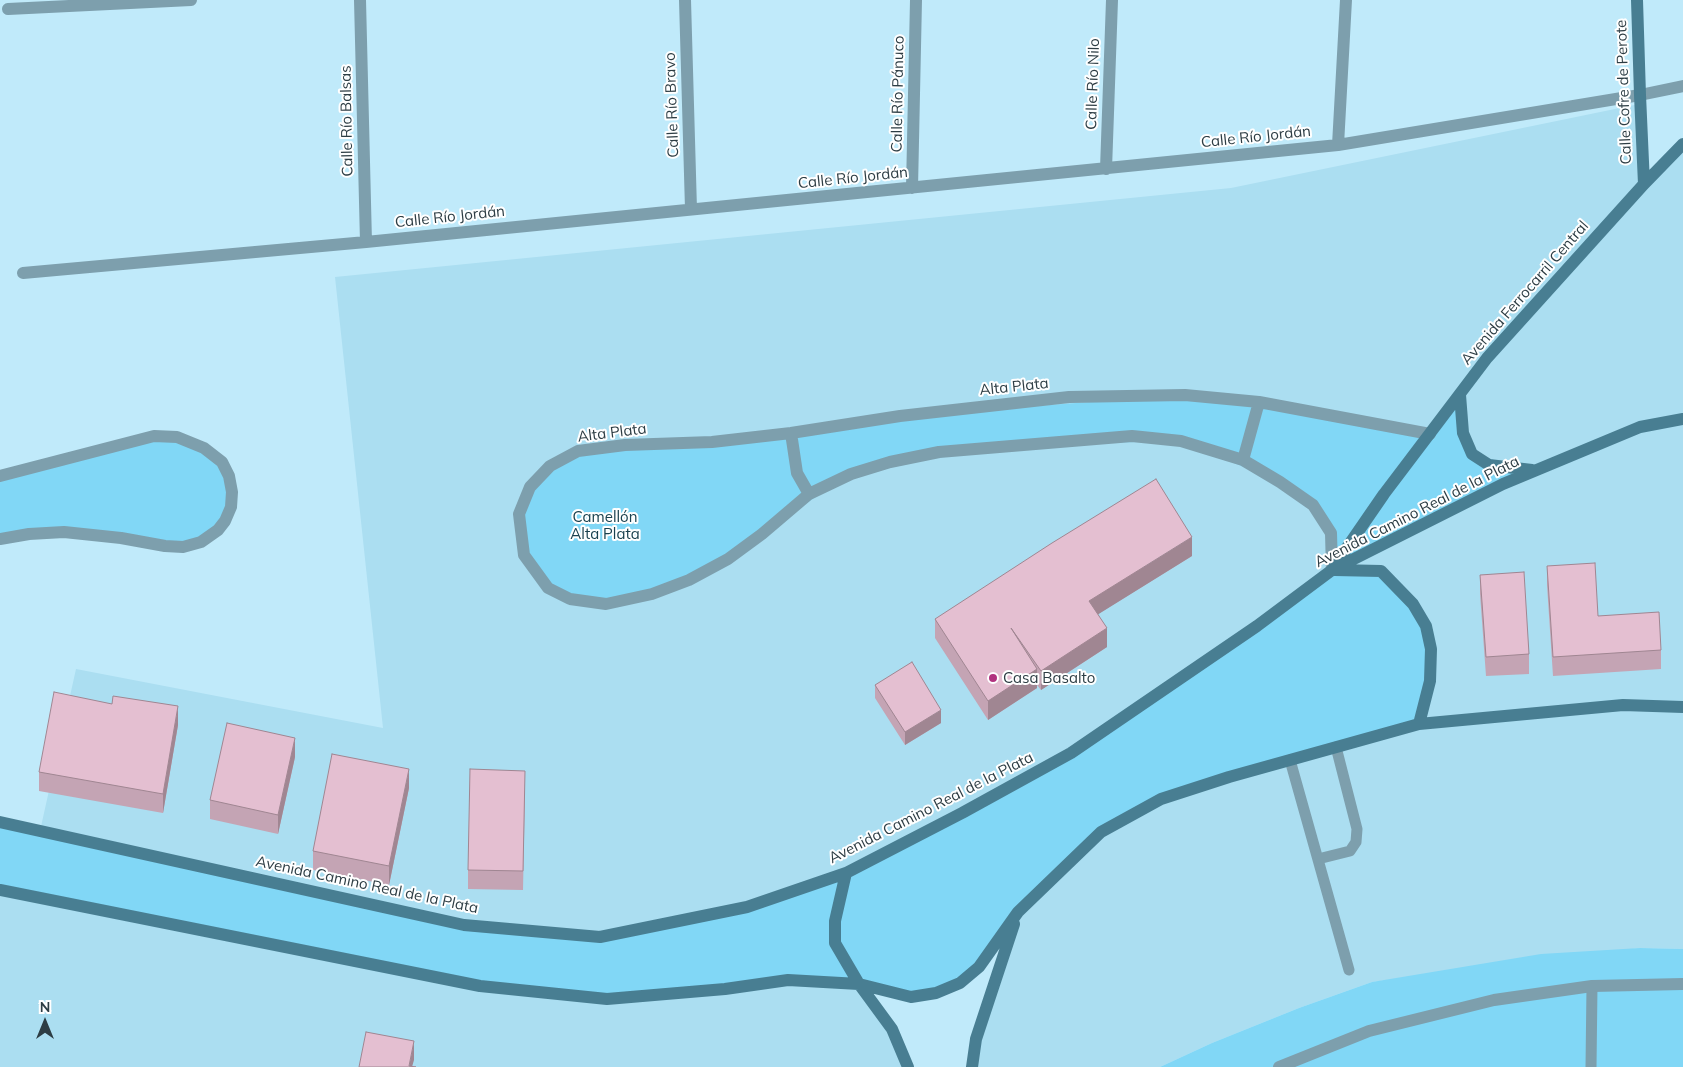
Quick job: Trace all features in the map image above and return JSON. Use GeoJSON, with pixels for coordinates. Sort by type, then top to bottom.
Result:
{"type":"FeatureCollection","features":[{"type":"Feature","properties":{"kind":"main road","name":"Calle Cofre de Perote"},"geometry":{"type":"LineString","coordinates":[[1637,0],[1644,184]]}},
{"type":"Feature","properties":{"kind":"main road","name":"Avenida Ferrocarril Central"},"geometry":{"type":"LineString","coordinates":[[1332,570],[1384,494],[1487,358],[1644,184],[1683,144]]}},
{"type":"Feature","properties":{"kind":"main road"},"geometry":{"type":"LineString","coordinates":[[1460,395],[1463,433],[1472,454],[1489,465],[1535,471]]}},
{"type":"Feature","properties":{"kind":"main road","name":"Avenida Camino Real de la Plata"},"geometry":{"type":"LineString","coordinates":[[0,822],[464,925],[600,937],[747,908],[846,873],[962,813],[1071,753],[1257,626],[1332,570],[1503,484],[1640,427],[1683,419]]}},
{"type":"Feature","properties":{"kind":"main road"},"geometry":{"type":"LineString","coordinates":[[1332,570],[1382,571],[1413,604],[1426,626],[1431,649],[1430,681],[1419,724]]}},
{"type":"Feature","properties":{"kind":"main road"},"geometry":{"type":"LineString","coordinates":[[0,890],[480,986],[607,999],[725,989],[788,980],[859,984],[911,997],[936,993],[960,983],[979,967],[1018,912],[1100,832],[1161,799],[1229,777],[1419,724],[1622,705],[1683,707]]}},
{"type":"Feature","properties":{"kind":"main road"},"geometry":{"type":"LineString","coordinates":[[846,873],[835,921],[835,943],[859,984],[892,1029],[908,1067]]}},
{"type":"Feature","properties":{"kind":"main road"},"geometry":{"type":"LineString","coordinates":[[972,1067],[976,1040],[1018,912]]}},
{"type":"Feature","properties":{"kind":"street"},"geometry":{"type":"LineString","coordinates":[[8,9],[192,0]]}},
{"type":"Feature","properties":{"kind":"street","name":"Calle Río Balsas"},"geometry":{"type":"LineString","coordinates":[[360,0],[366,242]]}},
{"type":"Feature","properties":{"kind":"street","name":"Calle Río Bravo"},"geometry":{"type":"LineString","coordinates":[[686,0],[691,210]]}},
{"type":"Feature","properties":{"kind":"street","name":"Calle Río Pánuco"},"geometry":{"type":"LineString","coordinates":[[912,188],[916,0]]}},
{"type":"Feature","properties":{"kind":"street","name":"Calle Río Nilo"},"geometry":{"type":"LineString","coordinates":[[1106,169],[1112,0]]}},
{"type":"Feature","properties":{"kind":"street"},"geometry":{"type":"LineString","coordinates":[[1338,145],[1346,0]]}},
{"type":"Feature","properties":{"kind":"street","name":"Calle Río Jordán"},"geometry":{"type":"LineString","coordinates":[[23,273],[366,242],[1338,145],[1640,95],[1683,86]]}},
{"type":"Feature","properties":{"kind":"street","name":"Alta Plata"},"geometry":{"type":"LineString","coordinates":[[1332,570],[1331,533],[1313,506],[1280,482],[1243,460],[1181,441],[1132,436],[939,452],[890,462],[851,474],[809,494],[762,534],[728,559],[689,580],[652,594],[606,604],[570,598],[548,588],[524,555],[519,514],[530,487],[550,466],[578,451],[624,445],[712,442],[791,433],[900,416],[1070,397],[1185,395],[1259,402],[1430,434]]}},
{"type":"Feature","properties":{"kind":"street"},"geometry":{"type":"LineString","coordinates":[[1243,460],[1259,402]]}},
{"type":"Feature","properties":{"kind":"street"},"geometry":{"type":"LineString","coordinates":[[791,433],[797,472],[809,494]]}},
{"type":"Feature","properties":{"kind":"street"},"geometry":{"type":"LineString","coordinates":[[0,476],[154,436],[177,437],[204,448],[222,462],[229,476],[232,492],[231,507],[225,521],[218,530],[201,542],[184,547],[64,532],[29,534],[0,539]]}},
{"type":"Feature","properties":{"kind":"street"},"geometry":{"type":"LineString","coordinates":[[1279,1067],[1369,1031],[1494,1000],[1592,986],[1683,984]]}},
{"type":"Feature","properties":{"kind":"lane"},"geometry":{"type":"LineString","coordinates":[[1318,859],[1350,851],[1356,842],[1356,829],[1336,747]]}},
{"type":"Feature","properties":{"kind":"lane"},"geometry":{"type":"LineString","coordinates":[[1290,760],[1349,970]]}},
{"type":"Feature","properties":{"kind":"lane"},"geometry":{"type":"LineString","coordinates":[[1591,1067],[1592,986]]}},
{"type":"Feature","properties":{"kind":"shaded area"},"geometry":{"type":"Polygon","coordinates":[[[1644,103],[1647,178],[1683,147],[1683,949],[1640,948],[1372,982],[1299,1008],[1212,1043],[1160,1067],[972,1067],[1071,753],[846,873],[747,907],[600,937],[464,925],[40,831],[76,669],[383,728],[335,277],[1231,188],[1644,103]]]}},
{"type":"Feature","properties":{"kind":"shaded area"},"geometry":{"type":"Polygon","coordinates":[[[0,890],[788,980],[859,984],[908,1067],[0,1067],[0,890]]]}},
{"type":"Feature","properties":{"kind":"green space","name":"Camellón Alta Plata"},"geometry":{"type":"Polygon","coordinates":[[[1185,395],[1430,434],[1460,395],[1472,454],[1535,471],[1333,570],[1381,571],[1413,604],[1431,649],[1419,724],[1161,799],[1101,832],[1018,912],[979,967],[936,993],[911,997],[788,980],[607,999],[480,986],[0,890],[0,822],[464,925],[600,937],[747,907],[846,873],[1071,753],[1332,570],[1331,533],[1313,505],[1280,482],[1181,441],[1008,445],[851,474],[689,580],[606,604],[548,588],[524,555],[519,514],[530,487],[578,451],[712,442],[900,416],[1185,395]]]}},
{"type":"Feature","properties":{"kind":"green space"},"geometry":{"type":"Polygon","coordinates":[[[154,436],[204,448],[229,476],[225,521],[183,547],[64,532],[0,539],[0,476],[154,436]]]}},
{"type":"Feature","properties":{"kind":"green space"},"geometry":{"type":"Polygon","coordinates":[[[1640,948],[1683,949],[1683,1067],[1160,1067],[1212,1043],[1299,1008],[1372,982],[1541,954],[1640,948]]]}},
{"type":"Feature","properties":{"kind":"building"},"geometry":{"type":"Polygon","coordinates":[[[1156,479],[1192,537],[1089,601],[1107,628],[1041,671],[1011,628],[1037,669],[988,701],[935,619],[1052,543],[1156,479]]]}},
{"type":"Feature","properties":{"kind":"building"},"geometry":{"type":"Polygon","coordinates":[[[1595,563],[1598,616],[1659,612],[1661,650],[1553,657],[1547,566],[1595,563]]]}},
{"type":"Feature","properties":{"kind":"building"},"geometry":{"type":"Polygon","coordinates":[[[1524,572],[1529,654],[1486,657],[1480,575],[1524,572]]]}},
{"type":"Feature","properties":{"kind":"building"},"geometry":{"type":"Polygon","coordinates":[[[912,662],[941,710],[905,732],[875,685],[912,662]]]}},
{"type":"Feature","properties":{"kind":"building"},"geometry":{"type":"Polygon","coordinates":[[[54,692],[112,704],[113,696],[178,706],[163,794],[39,772],[54,692]]]}},
{"type":"Feature","properties":{"kind":"building"},"geometry":{"type":"Polygon","coordinates":[[[227,723],[295,738],[278,815],[210,800],[227,723]]]}},
{"type":"Feature","properties":{"kind":"building"},"geometry":{"type":"Polygon","coordinates":[[[332,754],[409,769],[389,866],[313,851],[332,754]]]}},
{"type":"Feature","properties":{"kind":"building"},"geometry":{"type":"Polygon","coordinates":[[[470,769],[525,771],[523,871],[468,870],[470,769]]]}},
{"type":"Feature","properties":{"kind":"building"},"geometry":{"type":"Polygon","coordinates":[[[366,1032],[414,1041],[409,1066],[416,1067],[359,1067],[366,1032]]]}},
{"type":"Feature","properties":{"kind":"place","name":"Casa Basalto"},"geometry":{"type":"Point","coordinates":[993,678]}}]}
